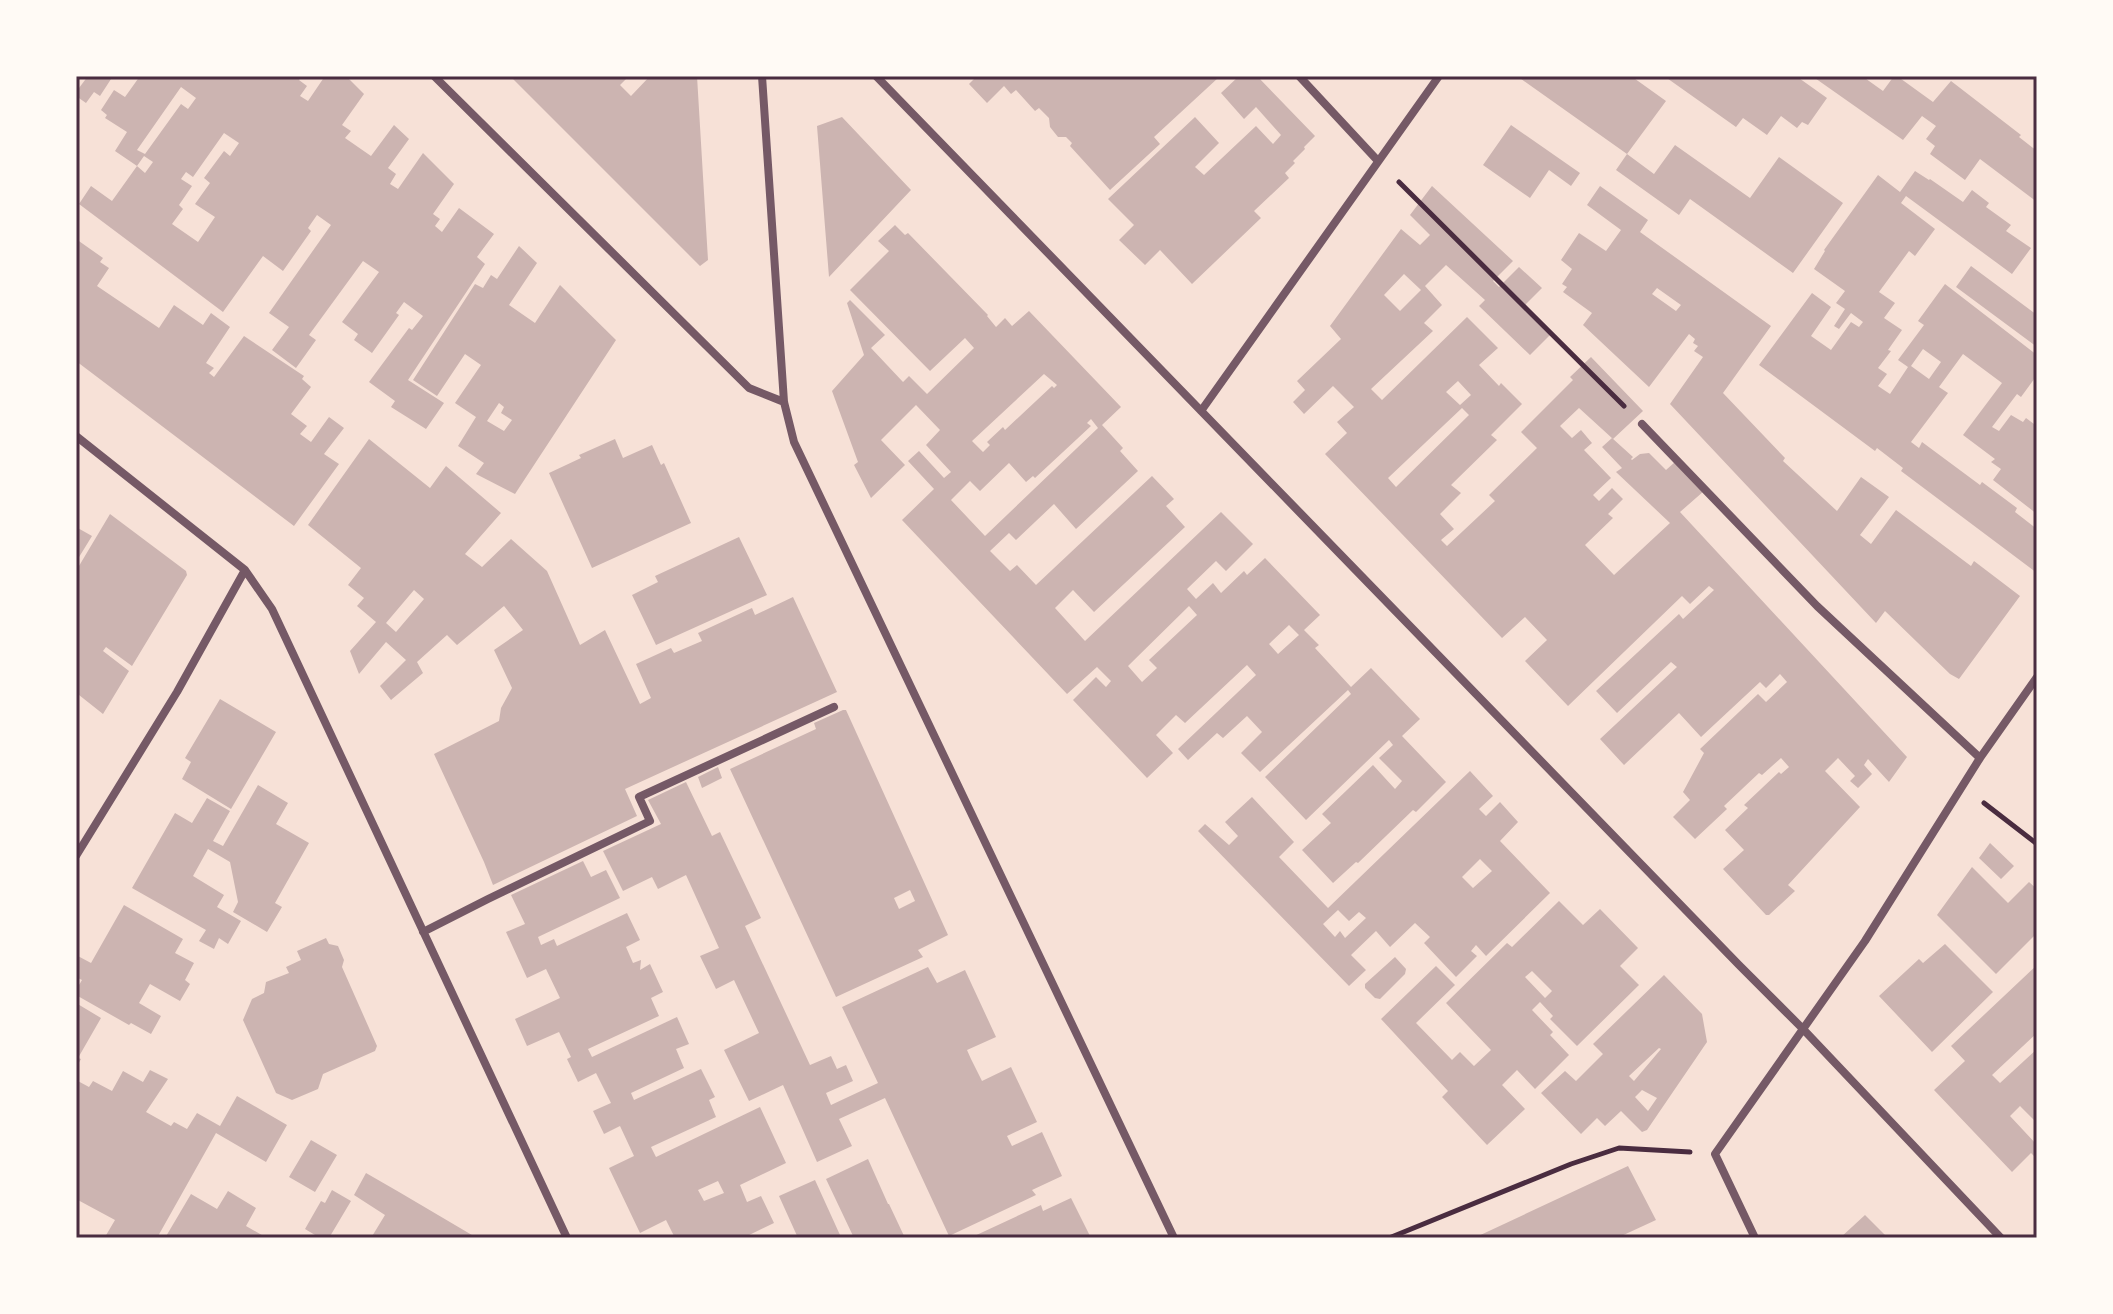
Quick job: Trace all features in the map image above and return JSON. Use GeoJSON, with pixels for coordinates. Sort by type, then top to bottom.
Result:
{"type":"FeatureCollection","features":[{"type":"Feature","properties":{"kind":"street"},"geometry":{"type":"LineString","coordinates":[[434,76],[749,388],[784,402]]}},
{"type":"Feature","properties":{"kind":"street"},"geometry":{"type":"LineString","coordinates":[[762,76],[784,402],[794,442],[1174,1238]]}},
{"type":"Feature","properties":{"kind":"street"},"geometry":{"type":"LineString","coordinates":[[876,76],[1802,1028],[2001,1238]]}},
{"type":"Feature","properties":{"kind":"street"},"geometry":{"type":"LineString","coordinates":[[1299,76],[1378,161]]}},
{"type":"Feature","properties":{"kind":"street"},"geometry":{"type":"LineString","coordinates":[[1201,411],[1439,76]]}},
{"type":"Feature","properties":{"kind":"street"},"geometry":{"type":"LineString","coordinates":[[1642,424],[1817,606],[1980,758]]}},
{"type":"Feature","properties":{"kind":"street"},"geometry":{"type":"LineString","coordinates":[[76,436],[245,570],[272,609],[567,1238]]}},
{"type":"Feature","properties":{"kind":"street"},"geometry":{"type":"LineString","coordinates":[[76,856],[177,692],[245,570]]}},
{"type":"Feature","properties":{"kind":"street"},"geometry":{"type":"LineString","coordinates":[[1755,1238],[1715,1154],[1865,941],[1980,758],[2037,677]]}},
{"type":"Feature","properties":{"kind":"street"},"geometry":{"type":"LineString","coordinates":[[423,932],[650,821],[639,797],[834,707]]}},
{"type":"Feature","properties":{"kind":"path"},"geometry":{"type":"LineString","coordinates":[[1378,161],[1642,424]]}},
{"type":"Feature","properties":{"kind":"path"},"geometry":{"type":"LineString","coordinates":[[1963,786],[2037,844]]}},
{"type":"Feature","properties":{"kind":"path"},"geometry":{"type":"LineString","coordinates":[[1389,1238],[1571,1164],[1619,1148],[1715,1154]]}},
{"type":"Feature","properties":{"kind":"building"},"geometry":{"type":"Polygon","coordinates":[[[88,76],[113,76],[100,96],[94,92],[86,103],[76,96],[76,92],[88,76]]]}},
{"type":"Feature","properties":{"kind":"building"},"geometry":{"type":"Polygon","coordinates":[[[140,76],[302,76],[299,80],[307,86],[300,96],[308,101],[325,76],[346,76],[364,94],[342,125],[351,131],[345,138],[371,156],[394,125],[409,139],[388,168],[396,174],[390,184],[398,189],[423,153],[454,184],[433,214],[440,219],[435,226],[442,232],[459,208],[494,234],[477,257],[485,264],[408,380],[444,403],[426,429],[391,407],[395,401],[369,382],[409,328],[412,330],[423,316],[404,302],[396,313],[399,315],[372,353],[354,340],[358,334],[342,322],[379,272],[363,261],[309,335],[316,340],[296,368],[272,350],[289,327],[269,313],[331,225],[317,215],[308,228],[311,231],[283,271],[263,256],[223,312],[79,204],[91,186],[112,201],[137,166],[115,151],[127,132],[105,118],[107,115],[101,110],[114,90],[125,97],[140,76]],[[181,87],[137,150],[145,154],[181,104],[188,109],[196,98],[181,87]],[[224,133],[193,177],[186,172],[181,179],[192,186],[179,205],[183,209],[172,224],[198,242],[215,217],[195,204],[210,183],[204,178],[224,151],[230,156],[239,143],[224,133]],[[144,156],[137,166],[145,173],[153,162],[144,156]]]}},
{"type":"Feature","properties":{"kind":"building"},"geometry":{"type":"Polygon","coordinates":[[[510,76],[629,76],[620,85],[631,96],[650,76],[697,76],[708,260],[700,266],[510,76]]]}},
{"type":"Feature","properties":{"kind":"building"},"geometry":{"type":"Polygon","coordinates":[[[977,76],[1218,78],[1154,137],[1160,144],[1110,190],[1070,146],[1072,143],[1066,137],[1058,137],[1050,127],[1049,118],[1039,108],[1035,111],[1016,90],[1011,94],[1004,86],[987,103],[969,84],[977,76]]]}},
{"type":"Feature","properties":{"kind":"building"},"geometry":{"type":"Polygon","coordinates":[[[1239,76],[1257,76],[1315,136],[1285,173],[1289,178],[1254,211],[1261,218],[1192,284],[1160,250],[1145,265],[1119,240],[1134,225],[1108,199],[1195,117],[1219,143],[1195,167],[1204,175],[1256,126],[1273,144],[1281,135],[1256,107],[1244,119],[1221,93],[1239,76]]]}},
{"type":"Feature","properties":{"kind":"building"},"geometry":{"type":"Polygon","coordinates":[[[1517,76],[1631,76],[1666,101],[1627,154],[1517,76]]]}},
{"type":"Feature","properties":{"kind":"building"},"geometry":{"type":"Polygon","coordinates":[[[1664,76],[1796,76],[1827,98],[1808,125],[1802,122],[1797,128],[1781,116],[1767,135],[1743,118],[1736,127],[1664,76]]]}},
{"type":"Feature","properties":{"kind":"building"},"geometry":{"type":"Polygon","coordinates":[[[1812,76],[1862,76],[1883,91],[1897,76],[1933,102],[1951,81],[2037,151],[2037,202],[1980,159],[1965,180],[1930,154],[1935,146],[1926,139],[1936,126],[1922,116],[1903,140],[1812,76]]]}},
{"type":"Feature","properties":{"kind":"building"},"geometry":{"type":"Polygon","coordinates":[[[842,117],[911,190],[829,277],[817,126],[842,117]]]}},
{"type":"Feature","properties":{"kind":"building"},"geometry":{"type":"Polygon","coordinates":[[[1511,125],[1580,173],[1571,186],[1549,170],[1530,198],[1483,165],[1511,125]]]}},
{"type":"Feature","properties":{"kind":"building"},"geometry":{"type":"Polygon","coordinates":[[[1675,145],[1750,198],[1779,157],[1843,203],[1793,273],[1690,199],[1679,215],[1616,170],[1627,154],[1654,174],[1675,145]]]}},
{"type":"Feature","properties":{"kind":"building"},"geometry":{"type":"Polygon","coordinates":[[[1915,171],[1963,202],[1972,190],[1989,203],[1986,207],[2011,225],[2006,231],[2031,248],[2012,274],[1906,196],[1901,203],[1935,229],[1915,256],[1909,251],[1879,292],[1895,303],[1884,318],[1902,330],[1878,368],[1887,374],[1878,386],[1890,394],[1908,367],[1898,360],[1924,325],[1918,321],[1945,284],[2037,355],[2037,375],[2021,397],[2017,394],[1992,427],[1999,431],[2011,415],[2023,422],[2026,418],[2034,424],[2037,420],[2037,514],[1993,480],[2001,469],[1991,462],[1995,459],[1963,435],[2002,383],[1963,354],[1939,387],[1948,393],[1911,442],[1919,448],[1922,442],[2017,508],[2015,512],[2037,529],[2037,573],[1901,471],[1903,468],[1877,448],[1875,451],[1759,365],[1812,293],[1831,307],[1811,336],[1831,350],[1851,322],[1859,327],[1863,322],[1851,313],[1839,329],[1834,326],[1845,309],[1836,303],[1845,291],[1814,269],[1824,250],[1878,175],[1900,192],[1915,171]],[[1923,349],[1911,366],[1929,379],[1941,362],[1923,349]]]}},
{"type":"Feature","properties":{"kind":"building"},"geometry":{"type":"Polygon","coordinates":[[[1432,186],[1513,261],[1493,281],[1499,287],[1519,267],[1542,288],[1525,305],[1552,333],[1530,355],[1479,306],[1485,300],[1446,265],[1425,286],[1442,305],[1424,323],[1433,331],[1371,389],[1382,400],[1467,317],[1498,348],[1479,365],[1522,404],[1491,435],[1497,440],[1451,485],[1461,493],[1440,514],[1454,529],[1441,540],[1447,546],[1495,501],[1489,495],[1537,448],[1521,432],[1573,380],[1570,377],[1591,357],[1643,411],[1613,439],[1633,457],[1632,460],[1640,454],[1649,453],[1666,470],[1675,462],[1704,491],[1680,512],[1907,757],[1889,782],[1868,759],[1864,765],[1872,774],[1858,788],[1850,781],[1855,776],[1838,758],[1825,771],[1860,807],[1788,885],[1795,891],[1769,915],[1723,869],[1744,850],[1725,830],[1748,808],[1744,805],[1779,772],[1781,774],[1789,767],[1781,758],[1762,775],[1759,773],[1695,839],[1673,817],[1690,800],[1683,792],[1704,753],[1700,749],[1758,694],[1766,702],[1787,682],[1780,674],[1766,688],[1760,682],[1701,737],[1679,713],[1624,765],[1600,739],[1677,667],[1671,662],[1617,713],[1596,691],[1679,614],[1683,619],[1714,590],[1709,586],[1690,604],[1682,596],[1568,706],[1525,661],[1547,640],[1525,617],[1502,638],[1325,454],[1347,433],[1337,422],[1354,407],[1333,386],[1304,414],[1293,402],[1305,390],[1297,381],[1341,339],[1330,326],[1401,229],[1420,245],[1430,235],[1410,215],[1432,186]],[[1404,274],[1384,295],[1400,311],[1421,290],[1404,274]],[[1458,381],[1446,392],[1460,405],[1471,395],[1458,381]],[[1462,408],[1388,478],[1396,487],[1469,415],[1462,408]],[[1579,408],[1560,426],[1572,438],[1581,430],[1592,443],[1584,450],[1611,478],[1593,495],[1599,501],[1612,488],[1623,499],[1608,514],[1613,518],[1585,545],[1614,575],[1670,523],[1616,472],[1622,468],[1602,447],[1612,438],[1579,408]]]}},
{"type":"Feature","properties":{"kind":"building"},"geometry":{"type":"Polygon","coordinates":[[[1600,186],[1648,220],[1640,232],[1771,326],[1723,393],[1785,458],[1783,461],[1837,511],[1861,477],[1889,497],[1860,535],[1871,544],[1896,510],[1971,566],[1974,561],[2020,596],[1959,679],[1950,674],[1885,611],[1876,623],[1670,404],[1703,357],[1694,351],[1698,346],[1693,343],[1695,339],[1689,334],[1649,387],[1583,325],[1592,313],[1563,292],[1567,287],[1562,284],[1572,269],[1561,260],[1579,233],[1606,251],[1621,230],[1587,205],[1600,186]],[[1657,288],[1652,294],[1676,311],[1681,305],[1657,288]]]}},
{"type":"Feature","properties":{"kind":"building"},"geometry":{"type":"Polygon","coordinates":[[[895,225],[905,235],[908,233],[996,327],[1005,318],[1012,326],[1029,311],[1121,407],[1102,425],[1138,471],[1076,529],[1054,504],[1016,540],[1009,533],[990,551],[1010,571],[1017,565],[1036,585],[1152,476],[1174,499],[1166,506],[1185,527],[1094,612],[1073,590],[1055,608],[1085,641],[1221,512],[1253,544],[1226,571],[1216,561],[1187,589],[1196,599],[1213,583],[1221,593],[1244,571],[1247,575],[1265,558],[1320,615],[1304,630],[1319,645],[1315,648],[1351,687],[1371,668],[1420,719],[1402,736],[1446,782],[1333,883],[1302,850],[1331,823],[1322,814],[1373,765],[1395,789],[1402,781],[1379,758],[1393,745],[1389,740],[1306,820],[1265,777],[1351,694],[1348,690],[1260,772],[1241,753],[1262,732],[1247,716],[1223,738],[1217,733],[1188,760],[1178,749],[1256,675],[1247,665],[1185,723],[1176,715],[1156,735],[1173,753],[1147,778],[1073,700],[1096,677],[1106,687],[1111,681],[1097,667],[1067,694],[902,520],[934,489],[908,461],[919,451],[944,478],[951,472],[926,445],[940,430],[916,405],[881,440],[905,465],[871,498],[854,465],[858,462],[832,391],[864,355],[847,303],[850,300],[885,335],[871,348],[903,382],[909,376],[927,394],[974,348],[965,338],[930,371],[850,290],[889,251],[878,241],[895,225]],[[1044,374],[972,441],[983,452],[990,445],[987,442],[1003,427],[1005,430],[1052,386],[1057,385],[1044,374]],[[1091,419],[1087,423],[1091,426],[1035,478],[1033,476],[1026,482],[1009,463],[980,491],[970,481],[951,500],[985,536],[1098,428],[1091,419]],[[1189,606],[1128,666],[1142,682],[1157,668],[1149,660],[1197,615],[1189,606]],[[1289,625],[1269,644],[1278,654],[1299,635],[1289,625]]]}},
{"type":"Feature","properties":{"kind":"building"},"geometry":{"type":"Polygon","coordinates":[[[76,239],[103,258],[100,262],[109,268],[97,286],[159,328],[174,305],[203,325],[211,313],[230,327],[206,363],[214,368],[209,373],[214,377],[244,336],[304,376],[302,379],[311,387],[291,414],[307,426],[300,434],[311,442],[329,417],[344,428],[324,454],[339,464],[294,526],[76,361],[76,239]]]}},
{"type":"Feature","properties":{"kind":"building"},"geometry":{"type":"Polygon","coordinates":[[[519,246],[537,263],[509,305],[535,323],[560,285],[616,340],[515,494],[476,474],[484,463],[458,446],[476,417],[455,403],[481,365],[465,354],[437,396],[413,380],[475,284],[483,288],[491,275],[497,279],[519,246]],[[499,403],[487,421],[504,431],[512,420],[501,413],[504,407],[499,403]]]}},
{"type":"Feature","properties":{"kind":"building"},"geometry":{"type":"Polygon","coordinates":[[[1971,266],[2037,315],[2037,347],[1956,287],[1971,266]]]}},
{"type":"Feature","properties":{"kind":"building"},"geometry":{"type":"Polygon","coordinates":[[[369,439],[430,488],[446,466],[501,513],[465,554],[482,567],[511,539],[547,571],[580,645],[605,630],[640,704],[651,698],[636,664],[671,648],[674,653],[702,641],[698,633],[752,608],[755,615],[793,597],[837,692],[625,789],[637,816],[493,885],[434,754],[499,721],[501,708],[512,688],[494,650],[523,630],[504,606],[457,645],[447,635],[417,662],[423,673],[391,700],[380,686],[406,660],[386,642],[359,674],[350,651],[376,622],[357,606],[364,598],[348,585],[361,568],[308,525],[369,439]],[[414,590],[386,623],[396,632],[424,599],[414,590]]]}},
{"type":"Feature","properties":{"kind":"building"},"geometry":{"type":"Polygon","coordinates":[[[615,439],[623,458],[652,445],[661,465],[664,463],[691,523],[592,568],[549,473],[615,439]]]}},
{"type":"Feature","properties":{"kind":"building"},"geometry":{"type":"Polygon","coordinates":[[[110,514],[186,571],[187,575],[132,666],[106,647],[103,651],[129,671],[103,714],[79,695],[76,698],[76,571],[110,514]]]}},
{"type":"Feature","properties":{"kind":"building"},"geometry":{"type":"Polygon","coordinates":[[[76,527],[92,536],[76,562],[76,527]]]}},
{"type":"Feature","properties":{"kind":"building"},"geometry":{"type":"Polygon","coordinates":[[[739,537],[767,595],[656,645],[632,595],[658,582],[655,576],[739,537]]]}},
{"type":"Feature","properties":{"kind":"building"},"geometry":{"type":"Polygon","coordinates":[[[220,699],[276,732],[231,809],[182,779],[191,762],[185,758],[220,699]]]}},
{"type":"Feature","properties":{"kind":"building"},"geometry":{"type":"Polygon","coordinates":[[[846,710],[948,935],[918,950],[923,957],[836,997],[730,769],[816,729],[814,723],[846,710]],[[910,890],[894,898],[899,909],[915,901],[910,890]]]}},
{"type":"Feature","properties":{"kind":"building"},"geometry":{"type":"Polygon","coordinates":[[[718,767],[722,778],[702,788],[698,777],[718,767]]]}},
{"type":"Feature","properties":{"kind":"building"},"geometry":{"type":"Polygon","coordinates":[[[1470,771],[1493,796],[1479,809],[1486,816],[1500,802],[1518,822],[1500,841],[1550,893],[1486,956],[1476,945],[1471,951],[1477,956],[1456,977],[1424,943],[1430,937],[1415,923],[1390,947],[1376,931],[1351,955],[1366,970],[1349,986],[1198,831],[1205,824],[1229,845],[1238,836],[1225,822],[1252,797],[1294,842],[1279,857],[1328,908],[1470,771]],[[1480,859],[1462,877],[1473,888],[1492,871],[1480,859]],[[1338,910],[1323,924],[1335,937],[1340,931],[1345,938],[1366,918],[1359,912],[1349,921],[1338,910]]]}},
{"type":"Feature","properties":{"kind":"building"},"geometry":{"type":"Polygon","coordinates":[[[686,782],[712,836],[720,832],[761,918],[745,926],[810,1065],[831,1056],[837,1069],[846,1065],[853,1081],[826,1093],[831,1105],[878,1083],[842,1007],[928,967],[937,983],[965,970],[996,1037],[967,1050],[971,1059],[982,1081],[1011,1067],[1037,1122],[1007,1136],[1012,1146],[1042,1132],[1062,1176],[1032,1190],[1036,1195],[949,1236],[885,1098],[839,1119],[852,1146],[817,1162],[783,1085],[749,1101],[724,1050],[759,1033],[734,980],[716,989],[700,956],[719,948],[686,875],[658,889],[652,877],[623,891],[603,851],[661,824],[648,800],[686,782]]]}},
{"type":"Feature","properties":{"kind":"building"},"geometry":{"type":"Polygon","coordinates":[[[258,785],[288,803],[276,824],[309,843],[275,903],[282,907],[267,932],[233,912],[238,902],[230,862],[208,849],[193,876],[224,895],[217,907],[241,921],[228,944],[219,938],[214,949],[199,941],[206,930],[132,888],[175,813],[192,823],[207,798],[230,811],[213,841],[223,846],[258,785]]]}},
{"type":"Feature","properties":{"kind":"building"},"geometry":{"type":"Polygon","coordinates":[[[1990,843],[2014,866],[2001,879],[1979,858],[1990,843]]]}},
{"type":"Feature","properties":{"kind":"building"},"geometry":{"type":"Polygon","coordinates":[[[583,861],[591,877],[606,870],[620,898],[538,937],[541,945],[554,939],[557,946],[627,913],[640,940],[626,947],[633,963],[641,960],[640,970],[650,964],[663,992],[651,998],[659,1016],[588,1049],[592,1057],[677,1017],[689,1044],[676,1049],[684,1068],[631,1093],[634,1100],[701,1069],[715,1097],[709,1100],[716,1117],[651,1147],[656,1157],[760,1107],[786,1163],[740,1185],[747,1202],[761,1196],[774,1223],[743,1238],[675,1238],[666,1220],[640,1233],[609,1168],[634,1156],[620,1126],[604,1134],[593,1111],[611,1103],[596,1073],[578,1082],[559,1032],[527,1046],[515,1019],[560,998],[546,969],[527,978],[506,932],[525,924],[511,895],[583,861]],[[718,1181],[698,1190],[704,1201],[724,1193],[718,1181]]]}},
{"type":"Feature","properties":{"kind":"building"},"geometry":{"type":"Polygon","coordinates":[[[1972,867],[2008,903],[2029,882],[2037,889],[2037,933],[1996,974],[1937,915],[1972,867]]]}},
{"type":"Feature","properties":{"kind":"building"},"geometry":{"type":"Polygon","coordinates":[[[1559,901],[1583,925],[1600,909],[1638,948],[1620,966],[1639,985],[1577,1046],[1550,1019],[1553,1016],[1540,1002],[1532,1010],[1569,1055],[1535,1089],[1517,1070],[1502,1085],[1525,1109],[1487,1145],[1442,1097],[1448,1091],[1381,1019],[1436,966],[1455,985],[1416,1023],[1452,1060],[1460,1052],[1474,1066],[1491,1050],[1446,1003],[1507,943],[1512,947],[1559,901]],[[1532,971],[1525,977],[1545,998],[1552,991],[1532,971]]]}},
{"type":"Feature","properties":{"kind":"building"},"geometry":{"type":"Polygon","coordinates":[[[124,905],[183,939],[175,953],[194,963],[185,980],[190,984],[180,1001],[150,984],[139,1003],[161,1016],[151,1034],[76,995],[82,980],[76,977],[76,955],[91,963],[124,905]]]}},
{"type":"Feature","properties":{"kind":"building"},"geometry":{"type":"Polygon","coordinates":[[[326,938],[329,944],[338,946],[344,960],[342,967],[377,1046],[375,1051],[323,1074],[318,1089],[292,1100],[276,1093],[243,1020],[252,999],[264,993],[266,982],[289,973],[286,967],[301,960],[297,951],[326,938]]]}},
{"type":"Feature","properties":{"kind":"building"},"geometry":{"type":"Polygon","coordinates":[[[1945,944],[1993,992],[1932,1052],[1879,996],[1919,959],[1923,963],[1945,944]]]}},
{"type":"Feature","properties":{"kind":"building"},"geometry":{"type":"Polygon","coordinates":[[[1395,957],[1406,969],[1405,974],[1380,999],[1375,998],[1365,984],[1395,957]]]}},
{"type":"Feature","properties":{"kind":"building"},"geometry":{"type":"Polygon","coordinates":[[[2037,965],[2037,1033],[1992,1075],[2000,1083],[2037,1049],[2037,1123],[2020,1106],[2010,1116],[2037,1145],[2037,1159],[2031,1153],[2012,1172],[1934,1090],[1965,1061],[1951,1046],[2037,965]]]}},
{"type":"Feature","properties":{"kind":"building"},"geometry":{"type":"Polygon","coordinates":[[[1664,975],[1702,1014],[1707,1042],[1647,1130],[1642,1132],[1621,1111],[1605,1126],[1597,1118],[1581,1134],[1541,1093],[1565,1071],[1576,1081],[1603,1054],[1593,1044],[1664,975]],[[1661,1049],[1629,1076],[1634,1081],[1661,1049]],[[1642,1090],[1635,1097],[1648,1111],[1657,1098],[1642,1090]]]}},
{"type":"Feature","properties":{"kind":"building"},"geometry":{"type":"Polygon","coordinates":[[[76,1003],[101,1018],[78,1058],[81,1059],[76,1068],[76,1003]]]}},
{"type":"Feature","properties":{"kind":"building"},"geometry":{"type":"Polygon","coordinates":[[[150,1070],[168,1079],[146,1112],[171,1126],[174,1122],[187,1129],[197,1113],[220,1126],[237,1096],[287,1125],[266,1162],[216,1133],[157,1238],[106,1238],[115,1220],[76,1199],[76,1080],[89,1087],[93,1081],[112,1091],[123,1071],[143,1082],[150,1070]]]}},
{"type":"Feature","properties":{"kind":"building"},"geometry":{"type":"Polygon","coordinates":[[[311,1140],[337,1155],[315,1192],[289,1177],[311,1140]]]}},
{"type":"Feature","properties":{"kind":"building"},"geometry":{"type":"Polygon","coordinates":[[[868,1159],[905,1238],[854,1238],[826,1179],[868,1159]]]}},
{"type":"Feature","properties":{"kind":"building"},"geometry":{"type":"Polygon","coordinates":[[[1628,1166],[1656,1220],[1617,1238],[1474,1238],[1628,1166]]]}},
{"type":"Feature","properties":{"kind":"building"},"geometry":{"type":"Polygon","coordinates":[[[366,1173],[477,1238],[371,1238],[385,1215],[354,1195],[366,1173]]]}},
{"type":"Feature","properties":{"kind":"building"},"geometry":{"type":"Polygon","coordinates":[[[815,1180],[840,1235],[834,1238],[798,1238],[779,1196],[815,1180]]]}},
{"type":"Feature","properties":{"kind":"building"},"geometry":{"type":"Polygon","coordinates":[[[332,1190],[351,1201],[329,1238],[320,1238],[305,1229],[321,1201],[325,1203],[332,1190]]]}},
{"type":"Feature","properties":{"kind":"building"},"geometry":{"type":"Polygon","coordinates":[[[228,1191],[256,1208],[246,1226],[267,1238],[165,1238],[191,1194],[217,1209],[228,1191]]]}},
{"type":"Feature","properties":{"kind":"building"},"geometry":{"type":"Polygon","coordinates":[[[1071,1198],[1091,1238],[970,1238],[1041,1205],[1043,1211],[1071,1198]]]}},
{"type":"Feature","properties":{"kind":"building"},"geometry":{"type":"Polygon","coordinates":[[[1865,1215],[1888,1238],[1840,1238],[1865,1215]]]}}]}
